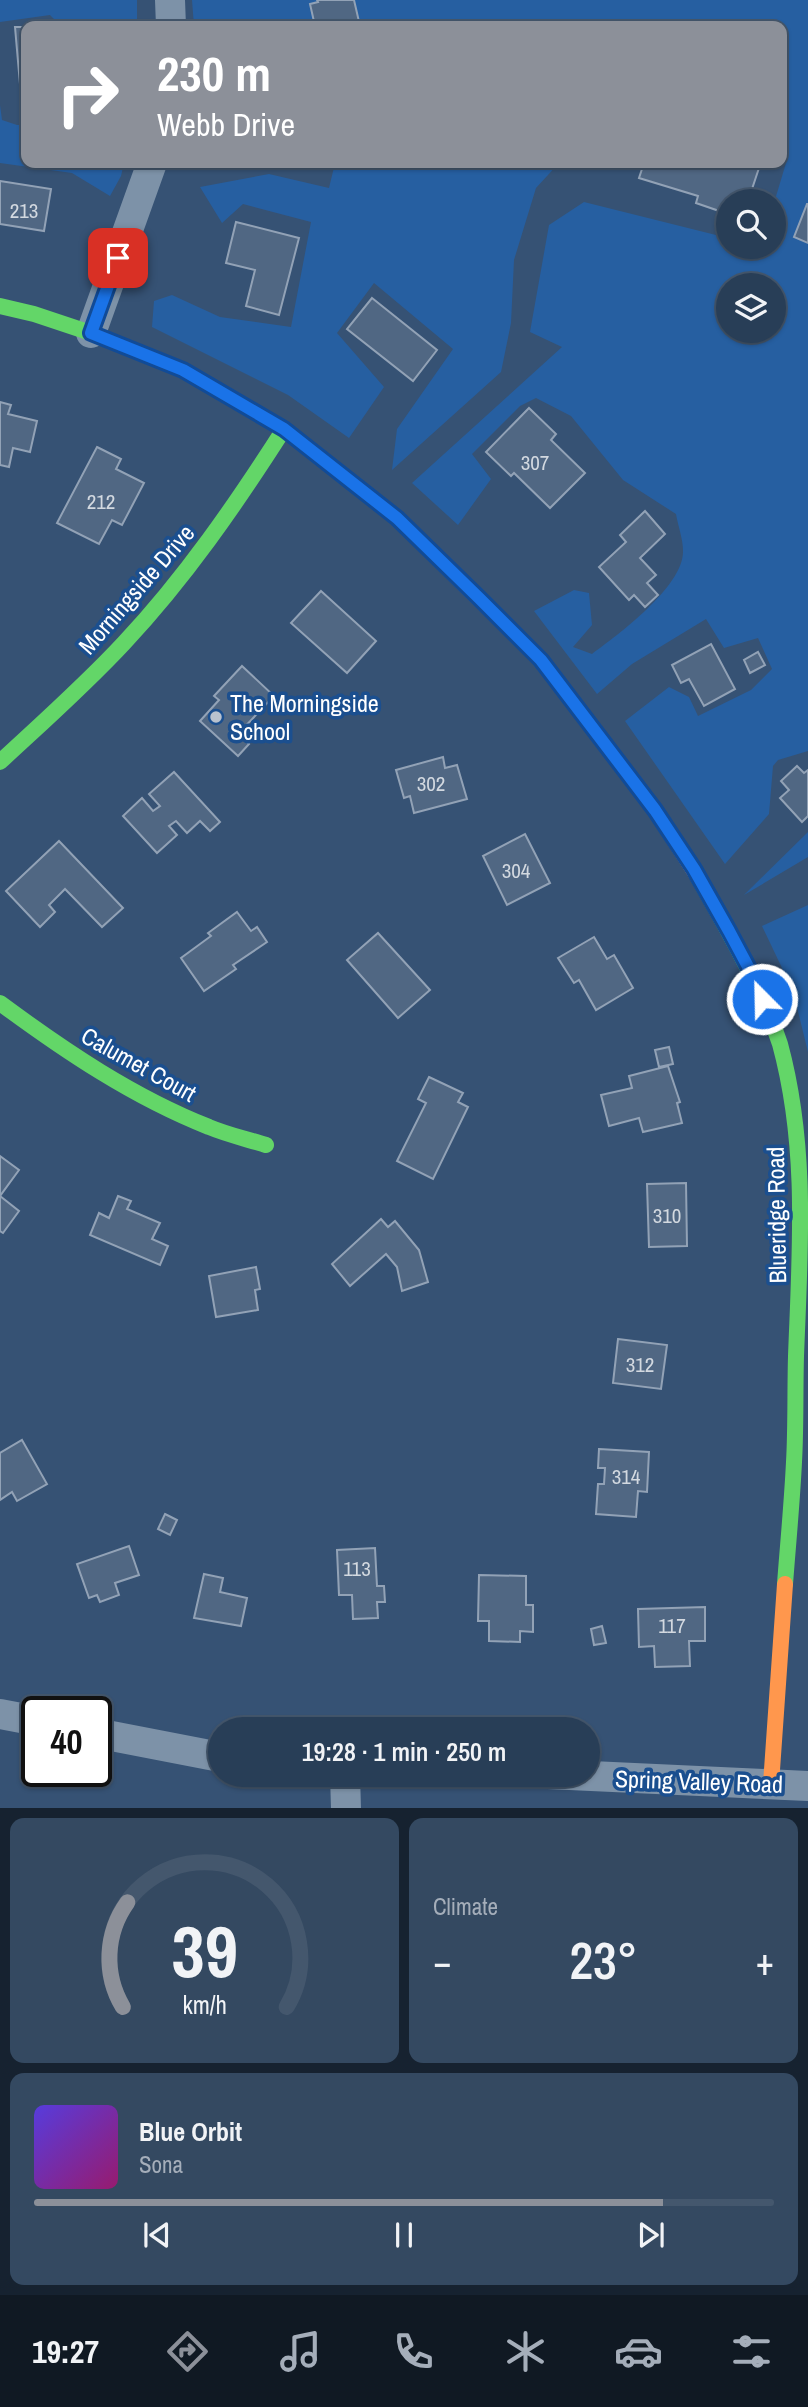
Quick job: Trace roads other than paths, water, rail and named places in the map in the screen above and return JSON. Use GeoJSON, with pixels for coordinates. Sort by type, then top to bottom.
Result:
{"type":"FeatureCollection","features":[{"type":"Feature","properties":{"kind":"street"},"geometry":{"type":"LineString","coordinates":[[170,0],[172,21]]}},
{"type":"Feature","properties":{"kind":"street"},"geometry":{"type":"LineString","coordinates":[[91,333],[150,168]]}},
{"type":"Feature","properties":{"kind":"street","name":"Blueridge Road"},"geometry":{"type":"LineString","coordinates":[[0,306],[34,313],[183,370],[284,429],[397,518],[541,660],[655,810],[694,869],[753,976],[780,1045],[793,1103],[803,1171],[794,1460],[771,1784]]}},
{"type":"Feature","properties":{"kind":"street","name":"Morningside Drive"},"geometry":{"type":"LineString","coordinates":[[0,762],[123,644],[194,561],[238,501],[284,429]]}},
{"type":"Feature","properties":{"kind":"street","name":"Calumet Court"},"geometry":{"type":"LineString","coordinates":[[0,1003],[84,1063],[138,1094],[201,1124],[266,1145]]}},
{"type":"Feature","properties":{"kind":"street"},"geometry":{"type":"LineString","coordinates":[[0,1714],[21,1718]]}},
{"type":"Feature","properties":{"kind":"street"},"geometry":{"type":"LineString","coordinates":[[112,1736],[208,1755]]}},
{"type":"Feature","properties":{"kind":"street","name":"Spring Valley Road"},"geometry":{"type":"LineString","coordinates":[[600,1776],[808,1786]]}},
{"type":"Feature","properties":{"kind":"street"},"geometry":{"type":"LineString","coordinates":[[345,1787],[346,1808]]}},
{"type":"Feature","properties":{"kind":"place","name":"The Morningside School"},"geometry":{"type":"Point","coordinates":[216,717]}}]}
